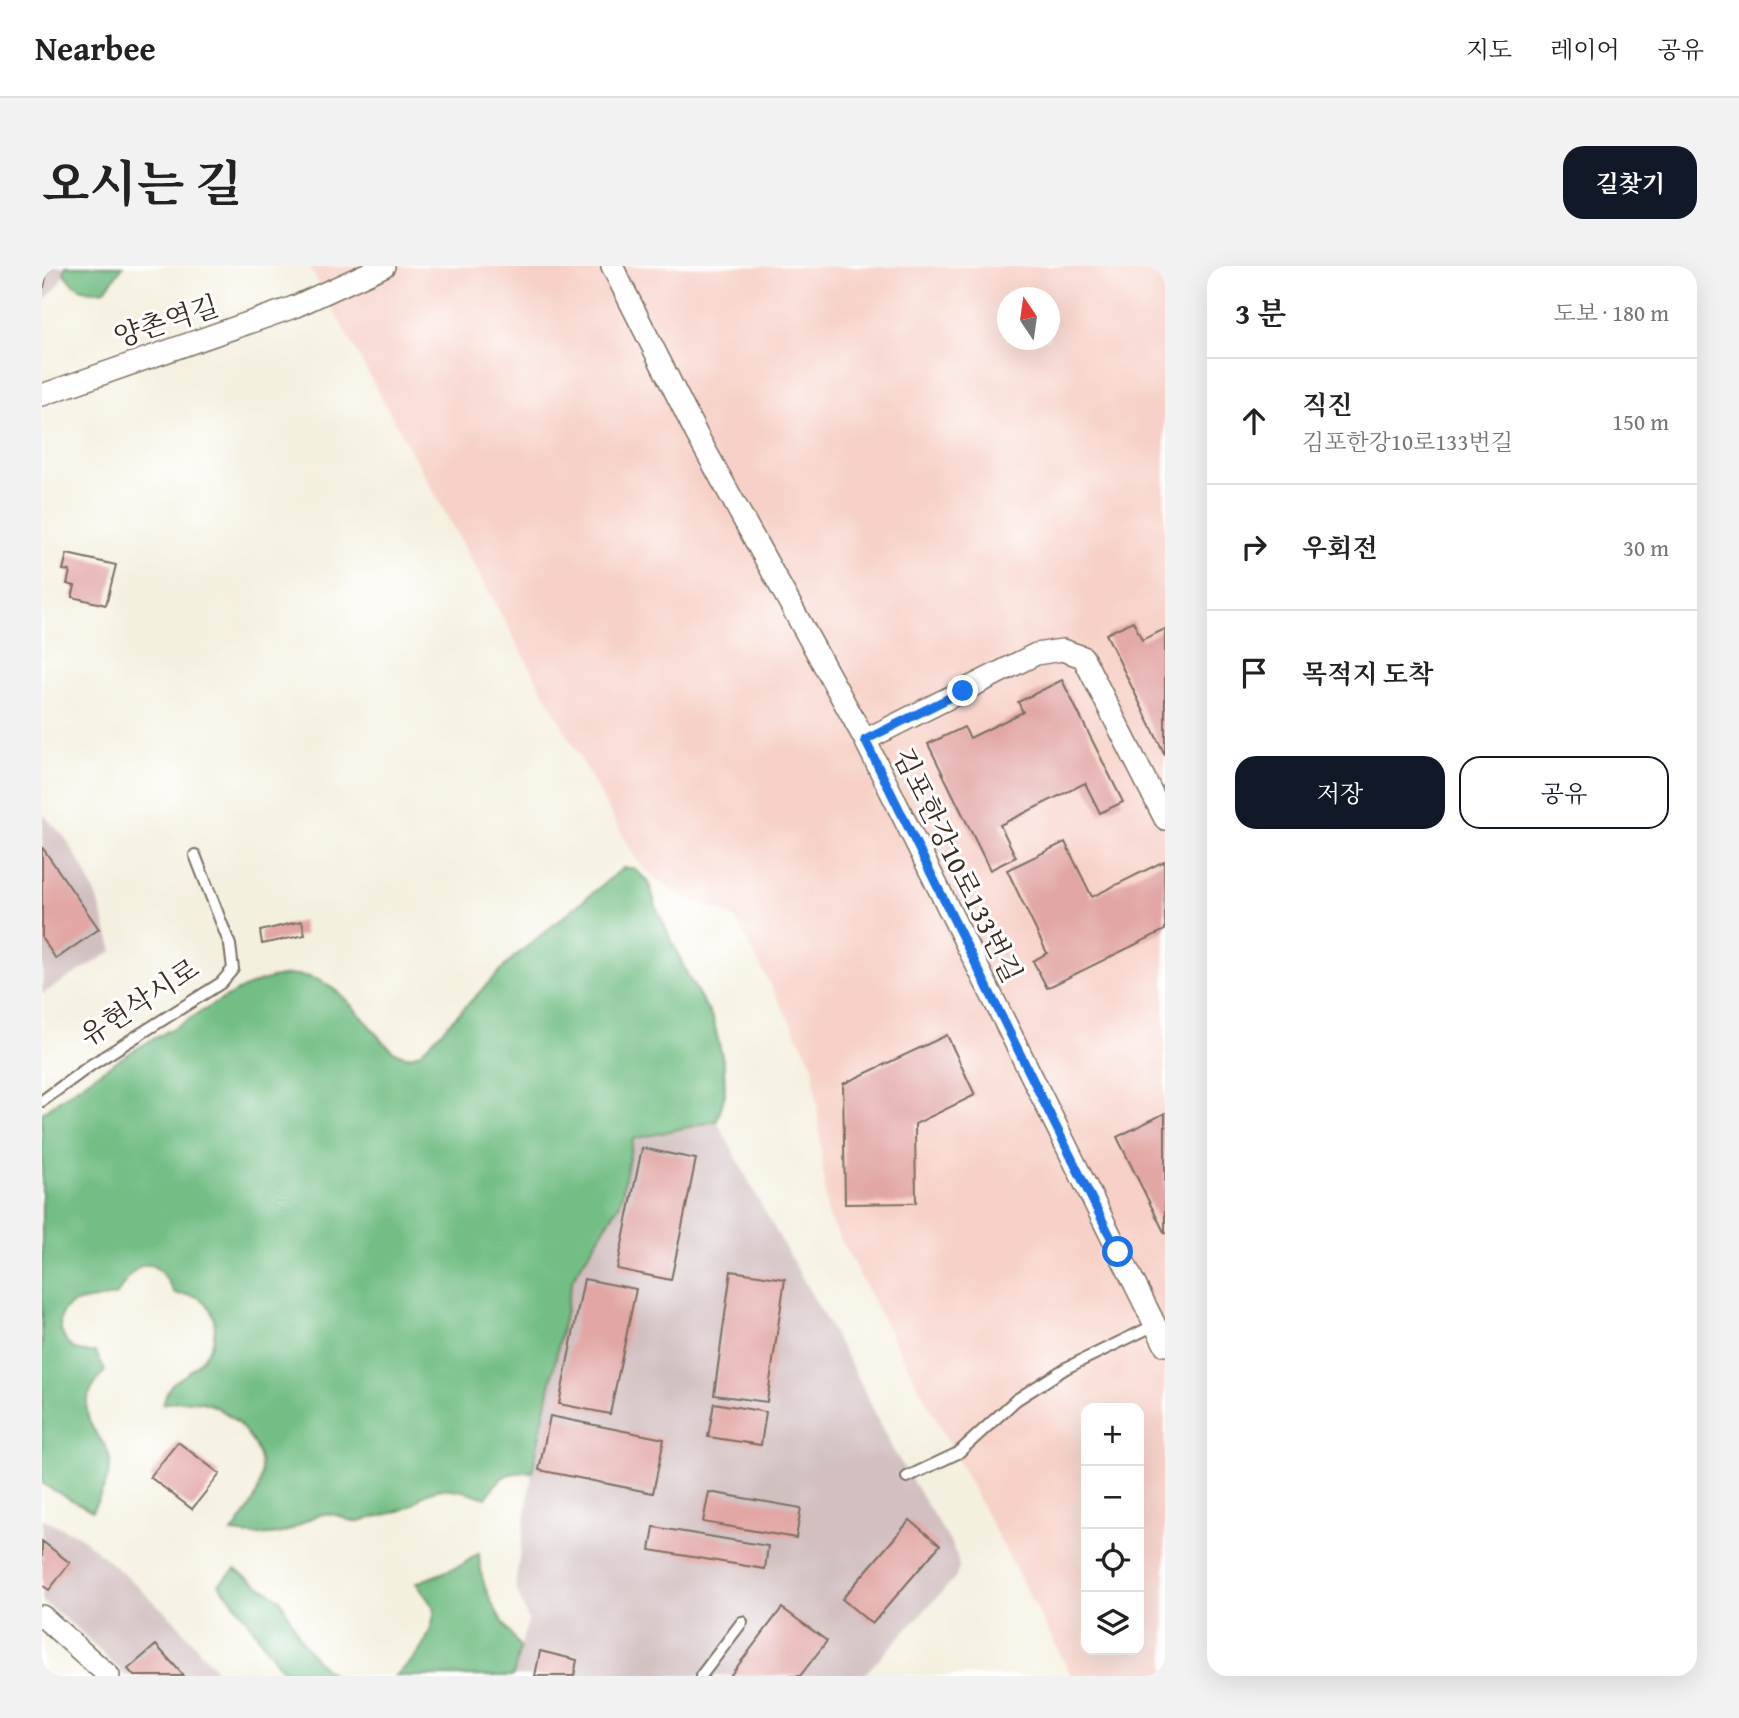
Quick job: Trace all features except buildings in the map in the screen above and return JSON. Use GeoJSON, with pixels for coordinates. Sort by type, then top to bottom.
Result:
{"type":"FeatureCollection","features":[{"type":"Feature","properties":{"kind":"street","name":"양촌역길"},"geometry":{"type":"LineString","coordinates":[[42,395],[294,307],[384,266]]}},
{"type":"Feature","properties":{"kind":"street","name":"김포한강10로133번길"},"geometry":{"type":"LineString","coordinates":[[612,266],[697,435],[865,740],[1160,1322],[1165,1345]]}},
{"type":"Feature","properties":{"kind":"street"},"geometry":{"type":"LineString","coordinates":[[865,740],[1036,654],[1062,650],[1083,657],[1165,819]]}},
{"type":"Feature","properties":{"kind":"street"},"geometry":{"type":"LineString","coordinates":[[42,1616],[110,1676]]}},
{"type":"Feature","properties":{"kind":"lane","name":"유현삭시로"},"geometry":{"type":"LineString","coordinates":[[42,1101],[91,1065],[221,983],[233,969],[230,944],[195,855]]}},
{"type":"Feature","properties":{"kind":"lane"},"geometry":{"type":"LineString","coordinates":[[907,1477],[958,1453],[1016,1400],[1066,1368],[1160,1322]]}},
{"type":"Feature","properties":{"kind":"lane"},"geometry":{"type":"LineString","coordinates":[[701,1676],[742,1622]]}},
{"type":"Feature","properties":{"kind":"shaded area"},"geometry":{"type":"Polygon","coordinates":[[[42,266],[66,266],[58,286],[42,302],[42,266]]]}},
{"type":"Feature","properties":{"kind":"shaded area"},"geometry":{"type":"Polygon","coordinates":[[[309,266],[1165,266],[1165,1676],[1072,1676],[827,1214],[813,1065],[735,918],[659,882],[637,861],[309,266]]]}},
{"type":"Feature","properties":{"kind":"shaded area"},"geometry":{"type":"Polygon","coordinates":[[[42,813],[66,839],[84,869],[99,904],[113,951],[42,994],[42,813]]]}},
{"type":"Feature","properties":{"kind":"shaded area"},"geometry":{"type":"Polygon","coordinates":[[[717,1121],[855,1372],[893,1450],[950,1542],[959,1568],[955,1578],[863,1676],[513,1676],[528,1620],[515,1586],[532,1472],[572,1280],[620,1203],[633,1139],[717,1121]]]}},
{"type":"Feature","properties":{"kind":"shaded area"},"geometry":{"type":"Polygon","coordinates":[[[42,1519],[78,1535],[132,1581],[175,1621],[221,1676],[125,1676],[79,1630],[42,1601],[42,1519]]]}},
{"type":"Feature","properties":{"kind":"green space"},"geometry":{"type":"Polygon","coordinates":[[[66,266],[123,266],[105,290],[93,291],[82,289],[68,279],[64,274],[66,266]]]}},
{"type":"Feature","properties":{"kind":"green space"},"geometry":{"type":"Polygon","coordinates":[[[623,868],[633,868],[648,881],[658,912],[689,978],[713,1019],[724,1065],[725,1094],[717,1121],[633,1139],[620,1203],[572,1280],[532,1472],[504,1476],[486,1498],[455,1489],[439,1489],[424,1495],[406,1508],[365,1520],[353,1521],[324,1514],[276,1534],[232,1533],[250,1507],[260,1484],[259,1455],[242,1427],[216,1407],[190,1401],[163,1404],[170,1386],[192,1369],[210,1347],[215,1330],[214,1321],[204,1301],[196,1296],[175,1294],[160,1271],[146,1265],[132,1273],[117,1295],[73,1304],[66,1308],[60,1321],[67,1342],[79,1351],[96,1352],[105,1371],[93,1387],[87,1402],[91,1426],[105,1446],[110,1459],[102,1492],[92,1511],[42,1484],[42,1113],[121,1058],[225,998],[254,984],[283,976],[298,975],[317,979],[333,988],[395,1052],[408,1056],[418,1054],[512,959],[623,868]]]}},
{"type":"Feature","properties":{"kind":"green space"},"geometry":{"type":"Polygon","coordinates":[[[479,1553],[487,1592],[520,1648],[513,1676],[395,1676],[411,1662],[422,1647],[433,1620],[435,1609],[416,1583],[460,1566],[479,1553]]]}},
{"type":"Feature","properties":{"kind":"green space"},"geometry":{"type":"Polygon","coordinates":[[[235,1569],[280,1599],[302,1641],[318,1662],[334,1676],[287,1676],[219,1584],[235,1569]]]}},
{"type":"Feature","properties":{"kind":"route"},"geometry":{"type":"LineString","coordinates":[[963,691],[865,740],[1118,1252]]}}]}
